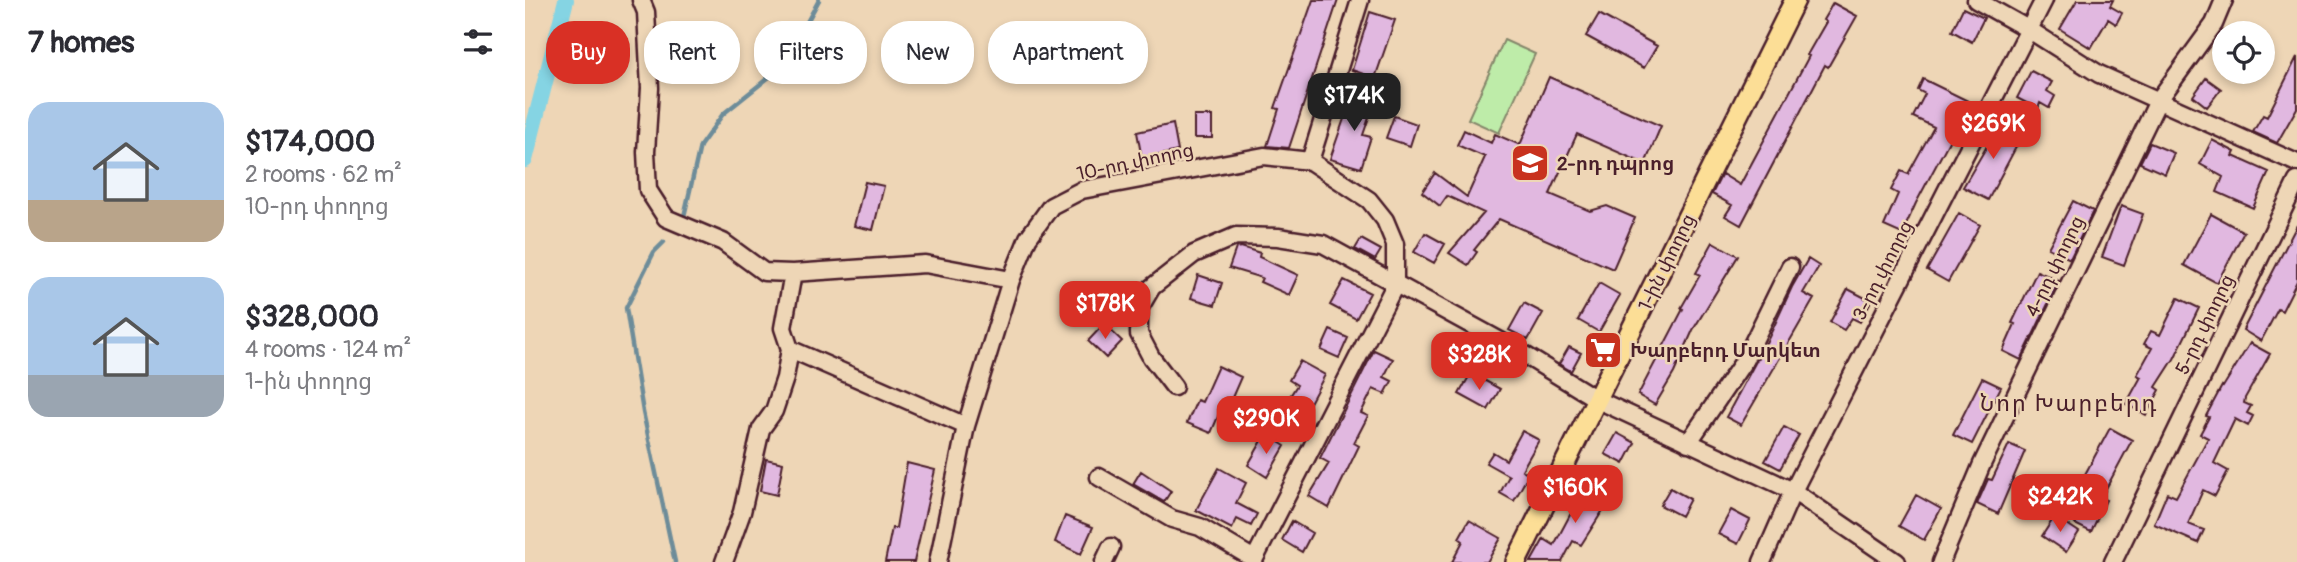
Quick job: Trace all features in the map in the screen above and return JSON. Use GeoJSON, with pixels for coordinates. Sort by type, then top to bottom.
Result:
{"type":"FeatureCollection","features":[{"type":"Feature","properties":{"kind":"main road","name":"1-ին փողոց"},"geometry":{"type":"LineString","coordinates":[[1516,562],[1795,0]]}},
{"type":"Feature","properties":{"kind":"street"},"geometry":{"type":"LineString","coordinates":[[641,0],[646,12],[650,88],[646,152],[648,190],[666,218],[723,242],[764,272],[793,273],[925,264],[1011,280]]}},
{"type":"Feature","properties":{"kind":"street"},"geometry":{"type":"LineString","coordinates":[[1099,477],[1172,519],[1200,527],[1253,561],[1395,285],[1395,244],[1385,220],[1369,200],[1310,161],[1360,0]]}},
{"type":"Feature","properties":{"kind":"street"},"geometry":{"type":"LineString","coordinates":[[1976,0],[2099,74],[2297,163]]}},
{"type":"Feature","properties":{"kind":"street","name":"3-րդ փողոց"},"geometry":{"type":"LineString","coordinates":[[1762,562],[1794,491],[2044,0]]}},
{"type":"Feature","properties":{"kind":"street","name":"4-րդ փողոց"},"geometry":{"type":"LineString","coordinates":[[1941,562],[1982,464],[2158,101],[2214,24],[2224,0]]}},
{"type":"Feature","properties":{"kind":"street","name":"10-րդ փողոց"},"geometry":{"type":"LineString","coordinates":[[938,562],[966,426],[1011,280],[1028,238],[1051,206],[1082,190],[1264,156],[1310,161]]}},
{"type":"Feature","properties":{"kind":"street","name":"5-րդ փողոց"},"geometry":{"type":"LineString","coordinates":[[2113,562],[2297,181]]}},
{"type":"Feature","properties":{"kind":"street"},"geometry":{"type":"LineString","coordinates":[[1174,387],[1151,357],[1139,334],[1139,309],[1152,287],[1194,254],[1236,236],[1279,237],[1323,244],[1515,349],[1598,400],[1794,491],[1897,562]]}},
{"type":"Feature","properties":{"kind":"street"},"geometry":{"type":"LineString","coordinates":[[1688,443],[1744,361],[1790,267]]}},
{"type":"Feature","properties":{"kind":"street"},"geometry":{"type":"LineString","coordinates":[[725,562],[742,512],[761,429],[774,411],[785,378],[790,349],[783,328],[793,273]]}},
{"type":"Feature","properties":{"kind":"street"},"geometry":{"type":"LineString","coordinates":[[790,349],[966,426]]}},
{"type":"Feature","properties":{"kind":"green space"},"geometry":{"type":"Polygon","coordinates":[[[1504,40],[1535,54],[1499,133],[1468,119],[1504,40]]]}},
{"type":"Feature","properties":{"kind":"building"},"geometry":{"type":"Polygon","coordinates":[[[1313,0],[1338,0],[1289,148],[1267,146],[1279,109],[1275,108],[1313,0]]]}},
{"type":"Feature","properties":{"kind":"building"},"geometry":{"type":"Polygon","coordinates":[[[2077,0],[2113,0],[2110,6],[2122,13],[2116,24],[2108,19],[2091,48],[2060,29],[2077,0]]]}},
{"type":"Feature","properties":{"kind":"building"},"geometry":{"type":"Polygon","coordinates":[[[1833,3],[1857,16],[1828,67],[1825,65],[1741,225],[1725,216],[1732,205],[1712,194],[1722,174],[1740,185],[1809,56],[1807,55],[1826,22],[1823,20],[1833,3]]]}},
{"type":"Feature","properties":{"kind":"building"},"geometry":{"type":"Polygon","coordinates":[[[1963,8],[1984,18],[1972,42],[1952,31],[1963,8]]]}},
{"type":"Feature","properties":{"kind":"building"},"geometry":{"type":"Polygon","coordinates":[[[1370,12],[1395,20],[1375,78],[1352,70],[1370,12]]]}},
{"type":"Feature","properties":{"kind":"building"},"geometry":{"type":"Polygon","coordinates":[[[1599,14],[1657,46],[1644,68],[1586,36],[1599,14]]]}},
{"type":"Feature","properties":{"kind":"building"},"geometry":{"type":"Polygon","coordinates":[[[2297,57],[2297,108],[2277,143],[2253,132],[2263,115],[2267,117],[2297,57]]]}},
{"type":"Feature","properties":{"kind":"building"},"geometry":{"type":"Polygon","coordinates":[[[2031,71],[2052,82],[2047,91],[2055,96],[2049,108],[2040,103],[2038,109],[2017,98],[2031,71]]]}},
{"type":"Feature","properties":{"kind":"building"},"geometry":{"type":"Polygon","coordinates":[[[1549,77],[1661,126],[1645,164],[1577,134],[1550,194],[1590,211],[1607,206],[1635,218],[1613,269],[1499,219],[1474,250],[1477,252],[1468,265],[1449,253],[1484,213],[1447,196],[1440,206],[1422,192],[1435,173],[1467,197],[1485,157],[1457,145],[1464,130],[1491,143],[1495,134],[1520,145],[1549,77]]]}},
{"type":"Feature","properties":{"kind":"building"},"geometry":{"type":"Polygon","coordinates":[[[2206,78],[2221,89],[2207,107],[2193,96],[2206,78]]]}},
{"type":"Feature","properties":{"kind":"building"},"geometry":{"type":"Polygon","coordinates":[[[1923,79],[1970,102],[1902,234],[1884,226],[1898,194],[1891,190],[1901,171],[1908,174],[1934,127],[1913,117],[1925,94],[1918,90],[1923,79]]]}},
{"type":"Feature","properties":{"kind":"building"},"geometry":{"type":"Polygon","coordinates":[[[1353,93],[1375,100],[1363,135],[1371,137],[1361,168],[1330,159],[1353,93]]]}},
{"type":"Feature","properties":{"kind":"building"},"geometry":{"type":"Polygon","coordinates":[[[1194,116],[1212,116],[1212,138],[1194,138],[1194,116]]]}},
{"type":"Feature","properties":{"kind":"building"},"geometry":{"type":"Polygon","coordinates":[[[1394,116],[1417,124],[1410,146],[1386,138],[1394,116]]]}},
{"type":"Feature","properties":{"kind":"building"},"geometry":{"type":"Polygon","coordinates":[[[2001,122],[2023,134],[1988,200],[1963,187],[2001,122]]]}},
{"type":"Feature","properties":{"kind":"building"},"geometry":{"type":"Polygon","coordinates":[[[1173,124],[1178,151],[1142,159],[1137,132],[1173,124]]]}},
{"type":"Feature","properties":{"kind":"building"},"geometry":{"type":"Polygon","coordinates":[[[2212,140],[2235,152],[2233,156],[2269,172],[2253,208],[2217,192],[2223,177],[2200,164],[2212,140]]]}},
{"type":"Feature","properties":{"kind":"building"},"geometry":{"type":"Polygon","coordinates":[[[2150,143],[2174,153],[2165,174],[2140,163],[2150,143]]]}},
{"type":"Feature","properties":{"kind":"building"},"geometry":{"type":"Polygon","coordinates":[[[865,182],[884,186],[873,230],[854,226],[865,182]]]}},
{"type":"Feature","properties":{"kind":"building"},"geometry":{"type":"Polygon","coordinates":[[[2073,201],[2093,211],[2070,259],[2048,248],[2073,201]]]}},
{"type":"Feature","properties":{"kind":"building"},"geometry":{"type":"Polygon","coordinates":[[[2121,206],[2143,214],[2124,265],[2102,257],[2121,206]]]}},
{"type":"Feature","properties":{"kind":"building"},"geometry":{"type":"Polygon","coordinates":[[[1959,213],[1980,225],[1948,282],[1927,270],[1959,213]]]}},
{"type":"Feature","properties":{"kind":"building"},"geometry":{"type":"Polygon","coordinates":[[[2211,214],[2244,232],[2217,283],[2184,265],[2211,214]]]}},
{"type":"Feature","properties":{"kind":"building"},"geometry":{"type":"Polygon","coordinates":[[[2297,225],[2297,281],[2282,311],[2278,309],[2261,341],[2243,330],[2297,225]]]}},
{"type":"Feature","properties":{"kind":"building"},"geometry":{"type":"Polygon","coordinates":[[[1425,233],[1445,244],[1434,263],[1414,252],[1425,233]]]}},
{"type":"Feature","properties":{"kind":"building"},"geometry":{"type":"Polygon","coordinates":[[[1361,239],[1381,250],[1375,260],[1355,249],[1361,239]]]}},
{"type":"Feature","properties":{"kind":"building"},"geometry":{"type":"Polygon","coordinates":[[[1713,242],[1738,256],[1693,330],[1674,373],[1655,405],[1638,395],[1700,275],[1696,273],[1713,242]]]}},
{"type":"Feature","properties":{"kind":"building"},"geometry":{"type":"Polygon","coordinates":[[[1236,248],[1260,253],[1259,257],[1298,275],[1289,295],[1260,282],[1262,278],[1229,268],[1236,248]]]}},
{"type":"Feature","properties":{"kind":"building"},"geometry":{"type":"Polygon","coordinates":[[[1808,259],[1819,266],[1803,293],[1814,299],[1741,425],[1726,417],[1808,259]]]}},
{"type":"Feature","properties":{"kind":"building"},"geometry":{"type":"Polygon","coordinates":[[[2037,271],[2059,281],[2021,360],[2003,351],[2015,324],[2012,323],[2037,271]]]}},
{"type":"Feature","properties":{"kind":"building"},"geometry":{"type":"Polygon","coordinates":[[[1198,275],[1222,283],[1215,305],[1191,298],[1198,275]]]}},
{"type":"Feature","properties":{"kind":"building"},"geometry":{"type":"Polygon","coordinates":[[[1344,280],[1370,293],[1356,319],[1330,305],[1344,280]]]}},
{"type":"Feature","properties":{"kind":"building"},"geometry":{"type":"Polygon","coordinates":[[[1599,283],[1620,295],[1599,332],[1578,320],[1599,283]]]}},
{"type":"Feature","properties":{"kind":"building"},"geometry":{"type":"Polygon","coordinates":[[[1848,289],[1871,301],[1860,322],[1852,318],[1844,330],[1830,322],[1848,289]]]}},
{"type":"Feature","properties":{"kind":"building"},"geometry":{"type":"Polygon","coordinates":[[[2178,298],[2199,308],[2174,359],[2156,387],[2160,390],[2146,415],[2126,404],[2141,377],[2137,375],[2152,348],[2144,344],[2151,331],[2160,335],[2178,298]]]}},
{"type":"Feature","properties":{"kind":"building"},"geometry":{"type":"Polygon","coordinates":[[[1524,303],[1543,313],[1528,340],[1509,330],[1524,303]]]}},
{"type":"Feature","properties":{"kind":"building"},"geometry":{"type":"Polygon","coordinates":[[[1104,324],[1122,341],[1106,358],[1088,341],[1104,324]]]}},
{"type":"Feature","properties":{"kind":"building"},"geometry":{"type":"Polygon","coordinates":[[[1330,330],[1348,338],[1339,358],[1321,350],[1330,330]]]}},
{"type":"Feature","properties":{"kind":"building"},"geometry":{"type":"Polygon","coordinates":[[[2250,343],[2270,354],[2245,398],[2244,403],[2251,406],[2247,413],[2253,416],[2248,426],[2235,419],[2214,463],[2228,471],[2215,496],[2203,490],[2188,524],[2204,530],[2198,543],[2154,524],[2167,493],[2176,497],[2208,438],[2200,434],[2209,417],[2206,416],[2250,343]]]}},
{"type":"Feature","properties":{"kind":"building"},"geometry":{"type":"Polygon","coordinates":[[[1569,347],[1581,353],[1571,371],[1559,364],[1569,347]]]}},
{"type":"Feature","properties":{"kind":"building"},"geometry":{"type":"Polygon","coordinates":[[[1374,350],[1393,359],[1384,377],[1392,381],[1385,394],[1373,389],[1361,413],[1368,416],[1354,443],[1359,446],[1329,508],[1309,496],[1329,463],[1320,458],[1374,350]]]}},
{"type":"Feature","properties":{"kind":"building"},"geometry":{"type":"Polygon","coordinates":[[[1300,361],[1325,375],[1297,427],[1278,415],[1297,385],[1289,380],[1300,361]]]}},
{"type":"Feature","properties":{"kind":"building"},"geometry":{"type":"Polygon","coordinates":[[[1218,366],[1241,377],[1231,400],[1226,398],[1211,433],[1187,423],[1197,400],[1202,402],[1218,366]]]}},
{"type":"Feature","properties":{"kind":"building"},"geometry":{"type":"Polygon","coordinates":[[[1471,373],[1500,389],[1488,410],[1459,394],[1471,373]]]}},
{"type":"Feature","properties":{"kind":"building"},"geometry":{"type":"Polygon","coordinates":[[[1982,378],[2001,387],[1972,444],[1953,435],[1982,378]]]}},
{"type":"Feature","properties":{"kind":"building"},"geometry":{"type":"Polygon","coordinates":[[[1784,427],[1799,435],[1780,469],[1765,461],[1784,427]]]}},
{"type":"Feature","properties":{"kind":"building"},"geometry":{"type":"Polygon","coordinates":[[[2110,428],[2132,440],[2101,498],[2106,500],[2091,532],[2075,524],[2094,485],[2083,478],[2110,428]]]}},
{"type":"Feature","properties":{"kind":"building"},"geometry":{"type":"Polygon","coordinates":[[[1522,431],[1539,440],[1522,470],[1529,474],[1514,501],[1500,493],[1509,476],[1486,463],[1493,452],[1506,460],[1522,431]]]}},
{"type":"Feature","properties":{"kind":"building"},"geometry":{"type":"Polygon","coordinates":[[[1617,433],[1635,443],[1624,464],[1605,454],[1617,433]]]}},
{"type":"Feature","properties":{"kind":"building"},"geometry":{"type":"Polygon","coordinates":[[[1266,434],[1285,446],[1267,477],[1248,465],[1266,434]]]}},
{"type":"Feature","properties":{"kind":"building"},"geometry":{"type":"Polygon","coordinates":[[[2009,444],[2025,451],[1998,514],[1977,504],[2009,444]]]}},
{"type":"Feature","properties":{"kind":"building"},"geometry":{"type":"Polygon","coordinates":[[[766,459],[783,463],[777,495],[760,491],[766,459]]]}},
{"type":"Feature","properties":{"kind":"building"},"geometry":{"type":"Polygon","coordinates":[[[907,463],[935,470],[914,562],[885,562],[892,528],[896,528],[907,463]]]}},
{"type":"Feature","properties":{"kind":"building"},"geometry":{"type":"Polygon","coordinates":[[[1219,468],[1246,483],[1236,503],[1257,514],[1251,526],[1237,519],[1232,529],[1196,510],[1219,468]]]}},
{"type":"Feature","properties":{"kind":"building"},"geometry":{"type":"Polygon","coordinates":[[[1141,471],[1171,491],[1164,502],[1133,484],[1141,471]]]}},
{"type":"Feature","properties":{"kind":"building"},"geometry":{"type":"Polygon","coordinates":[[[1587,483],[1612,496],[1581,545],[1573,541],[1562,562],[1531,562],[1544,539],[1554,545],[1587,483]]]}},
{"type":"Feature","properties":{"kind":"building"},"geometry":{"type":"Polygon","coordinates":[[[1670,488],[1690,499],[1681,516],[1660,505],[1670,488]]]}},
{"type":"Feature","properties":{"kind":"building"},"geometry":{"type":"Polygon","coordinates":[[[1916,495],[1941,509],[1924,540],[1899,526],[1916,495]]]}},
{"type":"Feature","properties":{"kind":"building"},"geometry":{"type":"Polygon","coordinates":[[[1731,510],[1750,520],[1738,544],[1718,534],[1731,510]]]}},
{"type":"Feature","properties":{"kind":"building"},"geometry":{"type":"Polygon","coordinates":[[[1065,516],[1093,527],[1081,554],[1055,542],[1065,516]]]}},
{"type":"Feature","properties":{"kind":"building"},"geometry":{"type":"Polygon","coordinates":[[[2055,516],[2079,532],[2066,552],[2042,536],[2055,516]]]}},
{"type":"Feature","properties":{"kind":"building"},"geometry":{"type":"Polygon","coordinates":[[[1469,520],[1501,538],[1487,562],[1452,562],[1463,541],[1459,538],[1469,520]]]}},
{"type":"Feature","properties":{"kind":"building"},"geometry":{"type":"Polygon","coordinates":[[[1292,521],[1312,533],[1302,552],[1282,540],[1292,521]]]}},
{"type":"Feature","properties":{"kind":"waterway"},"geometry":{"type":"LineString","coordinates":[[525,160],[566,0]]}},
{"type":"Feature","properties":{"kind":"waterway"},"geometry":{"type":"LineString","coordinates":[[683,221],[700,146],[723,114],[783,66],[819,0]]}},
{"type":"Feature","properties":{"kind":"waterway"},"geometry":{"type":"LineString","coordinates":[[664,242],[654,252],[626,308],[643,412],[675,562]]}},
{"type":"Feature","properties":{"kind":"place","name":"2-րդ դպրոց"},"geometry":{"type":"Point","coordinates":[1530,163]}},
{"type":"Feature","properties":{"kind":"place","name":"Խարբերդ Մարկետ"},"geometry":{"type":"Point","coordinates":[1603,350]}},
{"type":"Feature","properties":{"kind":"district","name":"Նոր Խարբերդ"},"geometry":{"type":"Point","coordinates":[2069,403]}}]}
